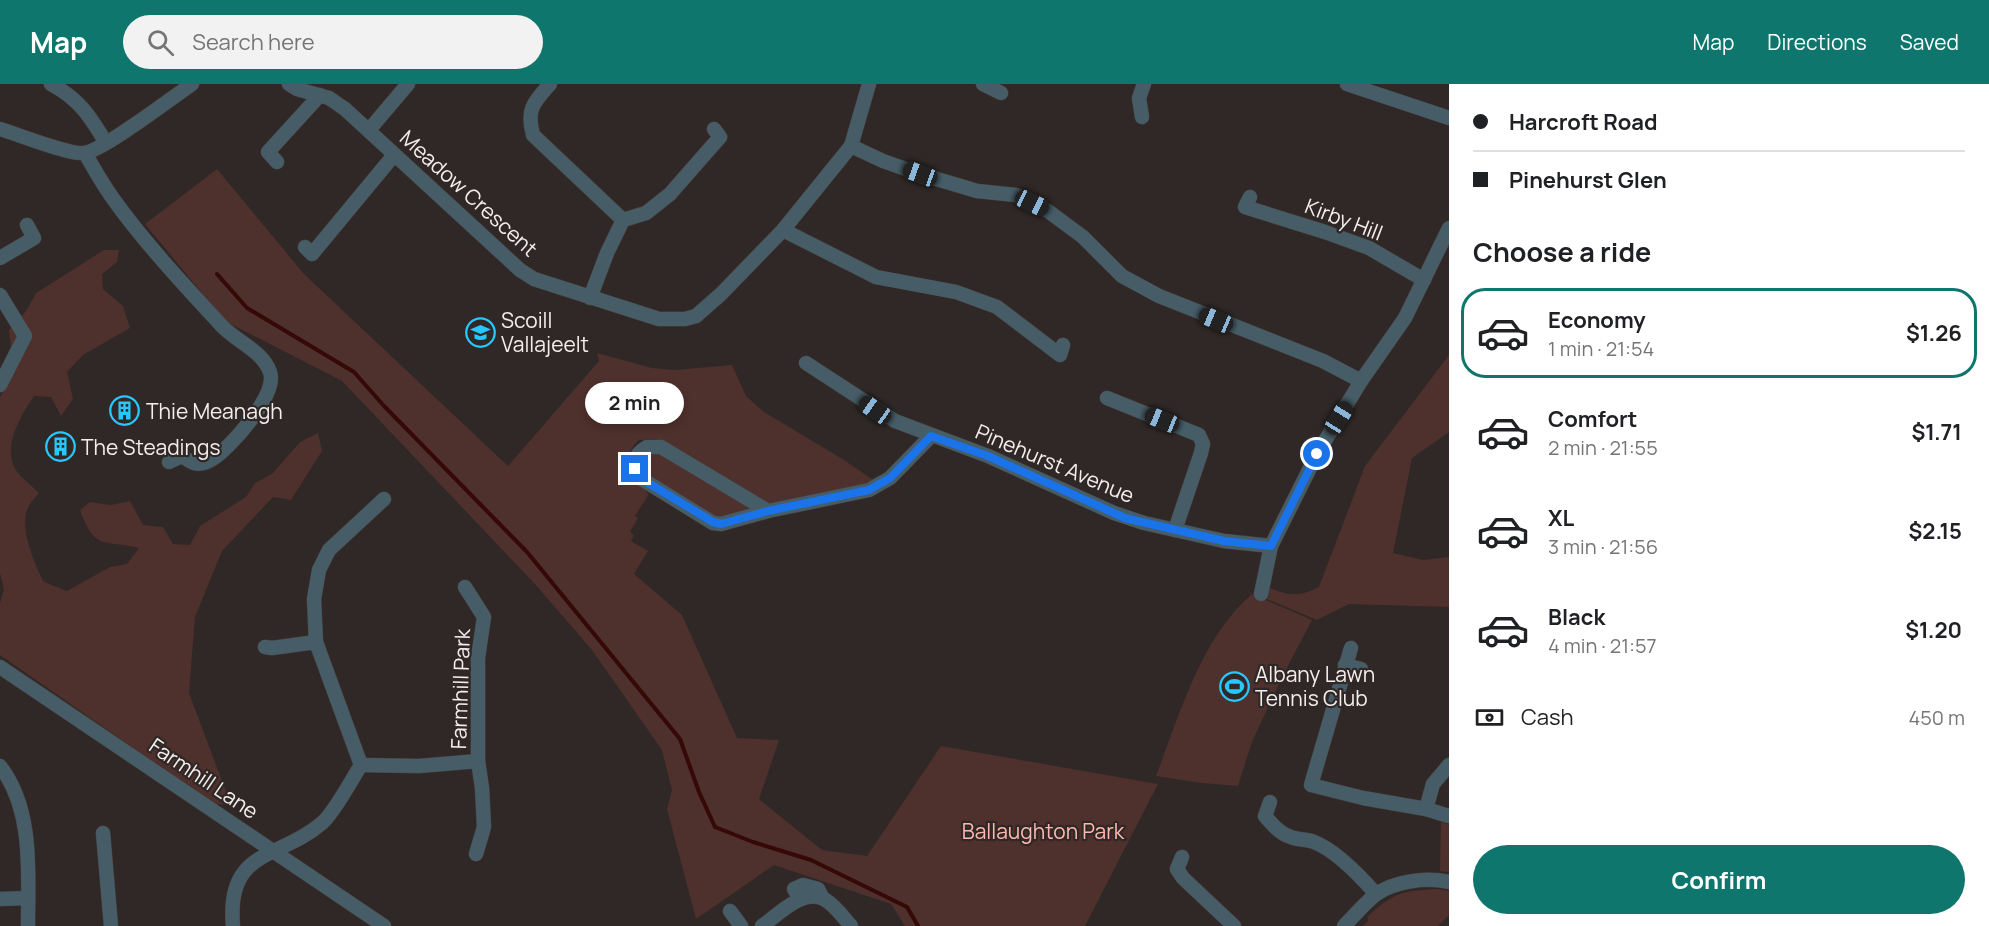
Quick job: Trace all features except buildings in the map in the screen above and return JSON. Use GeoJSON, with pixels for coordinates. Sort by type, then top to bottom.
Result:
{"type":"FeatureCollection","features":[{"type":"Feature","properties":{"kind":"street"},"geometry":{"type":"LineString","coordinates":[[51,84],[69,94],[87,113],[106,143]]}},
{"type":"Feature","properties":{"kind":"street"},"geometry":{"type":"LineString","coordinates":[[0,129],[67,150],[85,153],[106,143],[192,84]]}},
{"type":"Feature","properties":{"kind":"street","name":"Meadow Crescent"},"geometry":{"type":"LineString","coordinates":[[289,84],[329,98],[345,109],[520,270],[534,279],[659,319],[685,319],[696,316],[722,294],[783,230],[851,146],[867,84]]}},
{"type":"Feature","properties":{"kind":"street"},"geometry":{"type":"LineString","coordinates":[[369,130],[408,84]]}},
{"type":"Feature","properties":{"kind":"street"},"geometry":{"type":"LineString","coordinates":[[550,84],[533,104],[530,114],[533,135],[622,220]]}},
{"type":"Feature","properties":{"kind":"street"},"geometry":{"type":"LineString","coordinates":[[1142,117],[1139,98],[1144,84]]}},
{"type":"Feature","properties":{"kind":"street"},"geometry":{"type":"LineString","coordinates":[[1347,84],[1449,118]]}},
{"type":"Feature","properties":{"kind":"street"},"geometry":{"type":"LineString","coordinates":[[268,152],[320,95]]}},
{"type":"Feature","properties":{"kind":"street"},"geometry":{"type":"LineString","coordinates":[[590,298],[622,220],[646,213],[670,194],[720,137],[714,129]]}},
{"type":"Feature","properties":{"kind":"street"},"geometry":{"type":"LineString","coordinates":[[851,146],[920,174],[977,191],[1016,195],[1048,211],[1083,237],[1122,276],[1159,296],[1323,361],[1361,381]]}},
{"type":"Feature","properties":{"kind":"street"},"geometry":{"type":"LineString","coordinates":[[85,153],[114,200],[137,229],[223,328],[262,358],[270,373],[270,386],[258,411],[218,456],[201,464],[194,464],[182,456],[169,462]]}},
{"type":"Feature","properties":{"kind":"street"},"geometry":{"type":"LineString","coordinates":[[305,246],[312,254],[394,155]]}},
{"type":"Feature","properties":{"kind":"street","name":"Kirby Hill"},"geometry":{"type":"LineString","coordinates":[[1245,207],[1369,248],[1424,280]]}},
{"type":"Feature","properties":{"kind":"street"},"geometry":{"type":"LineString","coordinates":[[0,258],[34,238],[27,225]]}},
{"type":"Feature","properties":{"kind":"street"},"geometry":{"type":"LineString","coordinates":[[1261,594],[1271,546],[1317,454],[1361,381],[1405,318],[1449,228]]}},
{"type":"Feature","properties":{"kind":"street"},"geometry":{"type":"LineString","coordinates":[[783,230],[876,277],[956,292],[997,307],[1060,355]]}},
{"type":"Feature","properties":{"kind":"street"},"geometry":{"type":"LineString","coordinates":[[0,295],[25,336],[0,385]]}},
{"type":"Feature","properties":{"kind":"street","name":"Pinehurst Avenue"},"geometry":{"type":"LineString","coordinates":[[806,363],[885,416],[931,436],[988,456],[1114,513],[1224,541],[1271,546]]}},
{"type":"Feature","properties":{"kind":"street"},"geometry":{"type":"LineString","coordinates":[[1107,398],[1199,435],[1203,444],[1201,453],[1174,530]]}},
{"type":"Feature","properties":{"kind":"street"},"geometry":{"type":"LineString","coordinates":[[768,511],[661,447],[647,447],[638,454],[635,460],[635,469],[640,478],[713,522],[721,524],[768,511],[869,490],[890,478],[931,436]]}},
{"type":"Feature","properties":{"kind":"street"},"geometry":{"type":"LineString","coordinates":[[232,926],[231,909],[236,886],[248,866],[273,850],[302,838],[324,821],[361,765],[316,642],[314,599],[319,570],[329,550],[384,499]]}},
{"type":"Feature","properties":{"kind":"street","name":"Farmhill Park"},"geometry":{"type":"LineString","coordinates":[[465,587],[484,617],[478,658],[478,761],[484,827],[476,854]]}},
{"type":"Feature","properties":{"kind":"street"},"geometry":{"type":"LineString","coordinates":[[265,647],[316,642]]}},
{"type":"Feature","properties":{"kind":"street"},"geometry":{"type":"LineString","coordinates":[[1351,648],[1311,785],[1449,816]]}},
{"type":"Feature","properties":{"kind":"street"},"geometry":{"type":"LineString","coordinates":[[1346,665],[1361,669]]}},
{"type":"Feature","properties":{"kind":"street","name":"Farmhill Lane"},"geometry":{"type":"LineString","coordinates":[[0,667],[384,926]]}},
{"type":"Feature","properties":{"kind":"street","name":"Farmhill Park"},"geometry":{"type":"LineString","coordinates":[[361,765],[419,766],[478,761]]}},
{"type":"Feature","properties":{"kind":"street"},"geometry":{"type":"LineString","coordinates":[[1426,809],[1432,784],[1449,765]]}},
{"type":"Feature","properties":{"kind":"street"},"geometry":{"type":"LineString","coordinates":[[0,766],[16,791],[22,812],[26,848],[28,926]]}},
{"type":"Feature","properties":{"kind":"street"},"geometry":{"type":"LineString","coordinates":[[1270,802],[1262,821],[1290,837],[1314,842],[1327,849],[1365,881],[1376,894]]}},
{"type":"Feature","properties":{"kind":"street"},"geometry":{"type":"LineString","coordinates":[[103,833],[111,926]]}},
{"type":"Feature","properties":{"kind":"street"},"geometry":{"type":"LineString","coordinates":[[1176,865],[1183,878],[1234,926]]}},
{"type":"Feature","properties":{"kind":"street"},"geometry":{"type":"LineString","coordinates":[[1344,926],[1376,894],[1407,882],[1433,880],[1449,882]]}},
{"type":"Feature","properties":{"kind":"street"},"geometry":{"type":"LineString","coordinates":[[762,926],[800,898],[822,897],[833,905],[851,926]]}},
{"type":"Feature","properties":{"kind":"street"},"geometry":{"type":"LineString","coordinates":[[0,899],[28,898]]}},
{"type":"Feature","properties":{"kind":"street"},"geometry":{"type":"LineString","coordinates":[[730,910],[741,926]]}},
{"type":"Feature","properties":{"kind":"green space","name":"Ballaughton Park"},"geometry":{"type":"Polygon","coordinates":[[[217,169],[304,274],[508,466],[599,361],[597,353],[652,368],[675,370],[732,365],[746,396],[764,412],[876,482],[771,505],[666,443],[656,439],[639,440],[630,452],[627,468],[631,477],[648,489],[646,492],[649,494],[635,516],[638,518],[630,532],[634,535],[631,541],[648,551],[634,574],[682,615],[737,738],[779,740],[759,799],[822,850],[867,856],[941,746],[1158,784],[1085,926],[905,926],[891,904],[774,865],[696,919],[667,809],[672,790],[662,750],[592,650],[534,583],[342,381],[225,321],[145,224],[217,169]]]}},
{"type":"Feature","properties":{"kind":"green space"},"geometry":{"type":"Polygon","coordinates":[[[104,250],[119,250],[117,262],[102,274],[103,289],[123,306],[130,328],[83,355],[67,372],[73,399],[61,416],[51,397],[34,396],[18,424],[11,444],[13,464],[18,473],[39,493],[28,508],[25,521],[30,548],[44,582],[67,591],[110,567],[127,564],[139,548],[109,543],[96,538],[85,523],[80,510],[90,502],[111,505],[130,501],[143,525],[163,527],[173,544],[190,545],[200,526],[246,497],[255,483],[272,474],[300,442],[318,433],[322,451],[291,500],[273,497],[222,551],[195,617],[189,693],[231,805],[214,804],[0,655],[0,603],[4,590],[0,573],[0,397],[14,374],[9,330],[26,311],[36,293],[104,250]]]}},
{"type":"Feature","properties":{"kind":"green space"},"geometry":{"type":"Polygon","coordinates":[[[1449,355],[1449,432],[1412,458],[1393,553],[1423,560],[1449,557],[1449,607],[1349,604],[1317,620],[1262,597],[1267,587],[1298,594],[1319,587],[1365,466],[1449,355]]]}},
{"type":"Feature","properties":{"kind":"green space"},"geometry":{"type":"Polygon","coordinates":[[[659,453],[747,506],[748,510],[717,518],[649,476],[646,472],[645,461],[650,455],[659,453]]]}},
{"type":"Feature","properties":{"kind":"green space","name":"Albany Lawn Tennis Club"},"geometry":{"type":"Polygon","coordinates":[[[1252,594],[1312,620],[1252,742],[1238,786],[1156,776],[1183,703],[1205,655],[1234,612],[1252,594]]]}},
{"type":"Feature","properties":{"kind":"green space"},"geometry":{"type":"Polygon","coordinates":[[[1441,821],[1449,825],[1449,872],[1440,871],[1441,821]]]}},
{"type":"Feature","properties":{"kind":"green space"},"geometry":{"type":"Polygon","coordinates":[[[1438,889],[1449,891],[1449,915],[1438,926],[1363,926],[1368,921],[1368,916],[1393,897],[1407,892],[1438,889]]]}},
{"type":"Feature","properties":{"kind":"waterway"},"geometry":{"type":"LineString","coordinates":[[217,274],[247,308],[354,372],[384,406],[527,552],[680,739],[699,792],[715,827],[753,842],[811,860],[907,907],[918,926]]}},
{"type":"Feature","properties":{"kind":"place","name":"Scoill Vallajeelt"},"geometry":{"type":"Point","coordinates":[480,332]}},
{"type":"Feature","properties":{"kind":"place","name":"Thie Meanagh"},"geometry":{"type":"Point","coordinates":[125,411]}},
{"type":"Feature","properties":{"kind":"place","name":"The Steadings"},"geometry":{"type":"Point","coordinates":[60,447]}},
{"type":"Feature","properties":{"kind":"place","name":"Albany Lawn Tennis Club"},"geometry":{"type":"Point","coordinates":[1234,686]}},
{"type":"Feature","properties":{"kind":"route"},"geometry":{"type":"LineString","coordinates":[[635,469],[640,478],[716,524],[721,524],[768,511],[869,490],[890,478],[931,436],[988,456],[1125,518],[1224,541],[1271,546],[1317,454]]}}]}
